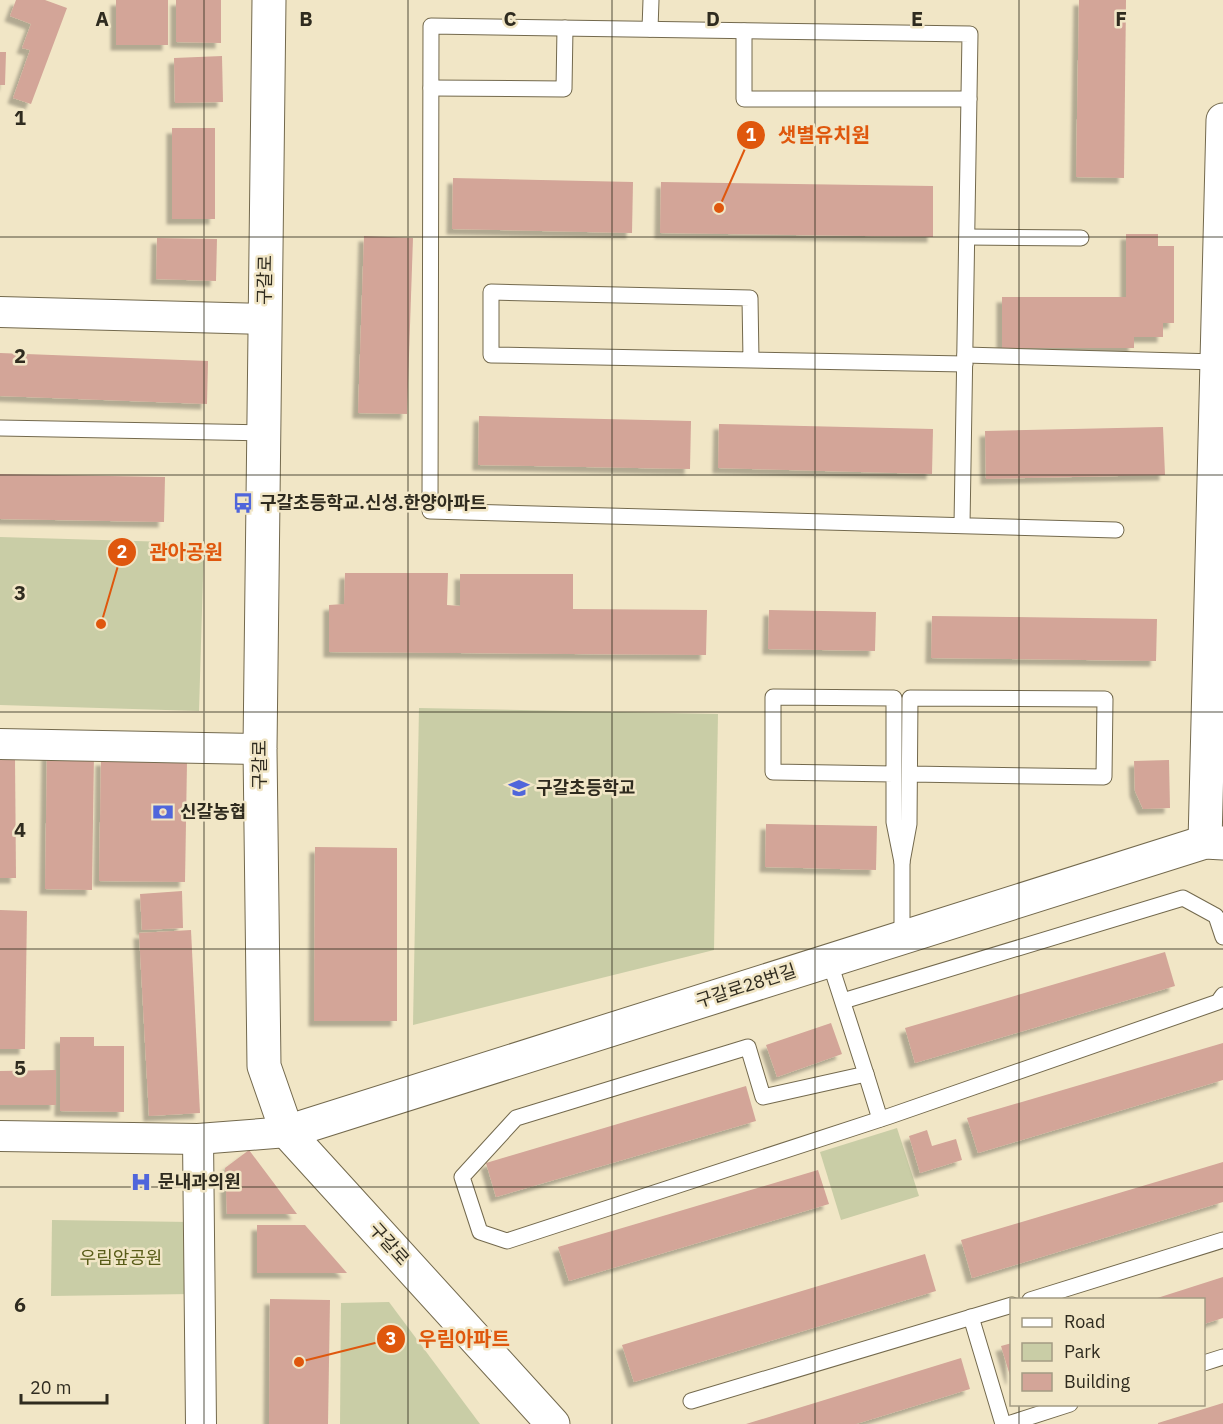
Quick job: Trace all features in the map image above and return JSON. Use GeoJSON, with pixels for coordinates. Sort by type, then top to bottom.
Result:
{"type":"FeatureCollection","features":[{"type":"Feature","properties":{"kind":"street","name":"구갈로"},"geometry":{"type":"LineString","coordinates":[[269,0],[260,748],[264,1065],[287,1132],[553,1424]]}},
{"type":"Feature","properties":{"kind":"street","name":"구갈로28번길"},"geometry":{"type":"LineString","coordinates":[[287,1132],[902,937],[1214,842],[1219,468],[1217,362],[1223,120]]}},
{"type":"Feature","properties":{"kind":"street"},"geometry":{"type":"LineString","coordinates":[[0,312],[265,319]]}},
{"type":"Feature","properties":{"kind":"street"},"geometry":{"type":"LineString","coordinates":[[0,744],[260,748]]}},
{"type":"Feature","properties":{"kind":"street"},"geometry":{"type":"LineString","coordinates":[[0,1136],[198,1139],[287,1132]]}},
{"type":"Feature","properties":{"kind":"street"},"geometry":{"type":"LineString","coordinates":[[198,1139],[201,1424]]}},
{"type":"Feature","properties":{"kind":"lane"},"geometry":{"type":"LineString","coordinates":[[650,29],[651,0]]}},
{"type":"Feature","properties":{"kind":"lane"},"geometry":{"type":"LineString","coordinates":[[963,525],[970,34],[431,26],[430,511],[1116,530]]}},
{"type":"Feature","properties":{"kind":"lane"},"geometry":{"type":"LineString","coordinates":[[431,88],[564,89],[565,28]]}},
{"type":"Feature","properties":{"kind":"lane"},"geometry":{"type":"LineString","coordinates":[[744,31],[744,99],[969,99]]}},
{"type":"Feature","properties":{"kind":"lane"},"geometry":{"type":"LineString","coordinates":[[967,237],[1081,238]]}},
{"type":"Feature","properties":{"kind":"lane"},"geometry":{"type":"LineString","coordinates":[[751,360],[750,298],[491,292],[491,355],[751,360],[965,359],[1217,362]]}},
{"type":"Feature","properties":{"kind":"lane"},"geometry":{"type":"LineString","coordinates":[[0,428],[264,434]]}},
{"type":"Feature","properties":{"kind":"lane"},"geometry":{"type":"LineString","coordinates":[[893,774],[773,772],[773,697],[894,698],[894,822],[902,862]]}},
{"type":"Feature","properties":{"kind":"lane"},"geometry":{"type":"LineString","coordinates":[[902,937],[902,862],[909,824],[910,698],[1105,699],[1104,777],[910,774]]}},
{"type":"Feature","properties":{"kind":"lane"},"geometry":{"type":"LineString","coordinates":[[843,1001],[1183,898],[1216,915],[1223,937]]}},
{"type":"Feature","properties":{"kind":"lane"},"geometry":{"type":"LineString","coordinates":[[830,960],[880,1119]]}},
{"type":"Feature","properties":{"kind":"lane"},"geometry":{"type":"LineString","coordinates":[[866,1074],[764,1097],[748,1047],[516,1118],[462,1177],[480,1233],[507,1240],[880,1119],[1218,1002],[1223,995]]}},
{"type":"Feature","properties":{"kind":"lane"},"geometry":{"type":"LineString","coordinates":[[1033,1298],[1223,1240]]}},
{"type":"Feature","properties":{"kind":"lane"},"geometry":{"type":"LineString","coordinates":[[691,1401],[1010,1305]]}},
{"type":"Feature","properties":{"kind":"lane"},"geometry":{"type":"LineString","coordinates":[[971,1317],[1003,1424]]}},
{"type":"Feature","properties":{"kind":"lane"},"geometry":{"type":"LineString","coordinates":[[1205,1362],[1223,1357]]}},
{"type":"Feature","properties":{"kind":"lane"},"geometry":{"type":"LineString","coordinates":[[1008,1424],[1064,1406]]}},
{"type":"Feature","properties":{"kind":"green space"},"geometry":{"type":"Polygon","coordinates":[[[0,537],[204,543],[199,711],[0,705],[0,537]]]}},
{"type":"Feature","properties":{"kind":"green space"},"geometry":{"type":"Polygon","coordinates":[[[419,708],[718,714],[714,950],[413,1025],[419,708]]]}},
{"type":"Feature","properties":{"kind":"green space"},"geometry":{"type":"Polygon","coordinates":[[[897,1128],[919,1196],[841,1220],[820,1152],[897,1128]]]}},
{"type":"Feature","properties":{"kind":"green space","name":"우림앞공원"},"geometry":{"type":"Polygon","coordinates":[[[52,1220],[190,1222],[191,1294],[51,1296],[52,1220]]]}},
{"type":"Feature","properties":{"kind":"green space"},"geometry":{"type":"Polygon","coordinates":[[[389,1302],[480,1424],[340,1424],[341,1303],[389,1302]]]}},
{"type":"Feature","properties":{"kind":"building"},"geometry":{"type":"Polygon","coordinates":[[[16,0],[45,0],[67,8],[31,104],[13,98],[30,50],[22,48],[31,24],[10,16],[16,0]]]}},
{"type":"Feature","properties":{"kind":"building"},"geometry":{"type":"Polygon","coordinates":[[[116,0],[168,0],[168,45],[116,45],[116,0]]]}},
{"type":"Feature","properties":{"kind":"building"},"geometry":{"type":"Polygon","coordinates":[[[176,0],[221,0],[221,43],[176,42],[176,0]]]}},
{"type":"Feature","properties":{"kind":"building"},"geometry":{"type":"Polygon","coordinates":[[[1079,0],[1126,0],[1124,178],[1076,177],[1079,0]]]}},
{"type":"Feature","properties":{"kind":"building"},"geometry":{"type":"Polygon","coordinates":[[[0,52],[6,52],[5,85],[0,85],[0,52]]]}},
{"type":"Feature","properties":{"kind":"building"},"geometry":{"type":"Polygon","coordinates":[[[222,56],[223,102],[175,103],[174,58],[222,56]]]}},
{"type":"Feature","properties":{"kind":"building"},"geometry":{"type":"Polygon","coordinates":[[[172,128],[215,128],[215,219],[172,219],[172,128]]]}},
{"type":"Feature","properties":{"kind":"building"},"geometry":{"type":"Polygon","coordinates":[[[453,178],[633,182],[632,233],[452,229],[453,178]]]}},
{"type":"Feature","properties":{"kind":"building"},"geometry":{"type":"Polygon","coordinates":[[[661,182],[933,186],[933,237],[660,233],[661,182]]]}},
{"type":"Feature","properties":{"kind":"building"},"geometry":{"type":"Polygon","coordinates":[[[1126,234],[1158,234],[1158,246],[1174,246],[1174,323],[1163,323],[1163,337],[1134,337],[1134,348],[1002,348],[1002,297],[1126,297],[1126,234]]]}},
{"type":"Feature","properties":{"kind":"building"},"geometry":{"type":"Polygon","coordinates":[[[364,236],[413,238],[407,414],[358,413],[364,236]]]}},
{"type":"Feature","properties":{"kind":"building"},"geometry":{"type":"Polygon","coordinates":[[[157,238],[217,239],[216,281],[156,279],[157,238]]]}},
{"type":"Feature","properties":{"kind":"building"},"geometry":{"type":"Polygon","coordinates":[[[0,353],[208,361],[207,404],[0,396],[0,353]]]}},
{"type":"Feature","properties":{"kind":"building"},"geometry":{"type":"Polygon","coordinates":[[[479,416],[691,421],[690,469],[478,465],[479,416]]]}},
{"type":"Feature","properties":{"kind":"building"},"geometry":{"type":"Polygon","coordinates":[[[719,424],[933,429],[932,474],[718,468],[719,424]]]}},
{"type":"Feature","properties":{"kind":"building"},"geometry":{"type":"Polygon","coordinates":[[[1163,427],[1165,475],[986,479],[985,431],[1163,427]]]}},
{"type":"Feature","properties":{"kind":"building"},"geometry":{"type":"Polygon","coordinates":[[[0,474],[165,477],[164,522],[0,519],[0,474]]]}},
{"type":"Feature","properties":{"kind":"building"},"geometry":{"type":"Polygon","coordinates":[[[345,573],[448,573],[447,605],[460,606],[460,574],[573,574],[573,609],[707,610],[706,655],[329,652],[329,605],[344,604],[345,573]]]}},
{"type":"Feature","properties":{"kind":"building"},"geometry":{"type":"Polygon","coordinates":[[[769,610],[876,612],[875,651],[768,649],[769,610]]]}},
{"type":"Feature","properties":{"kind":"building"},"geometry":{"type":"Polygon","coordinates":[[[932,616],[1157,619],[1156,661],[931,658],[932,616]]]}},
{"type":"Feature","properties":{"kind":"building"},"geometry":{"type":"Polygon","coordinates":[[[47,753],[94,754],[92,890],[45,889],[47,753]]]}},
{"type":"Feature","properties":{"kind":"building"},"geometry":{"type":"Polygon","coordinates":[[[0,757],[15,757],[16,878],[0,878],[0,757]]]}},
{"type":"Feature","properties":{"kind":"building"},"geometry":{"type":"Polygon","coordinates":[[[101,760],[187,762],[185,882],[99,881],[101,760]]]}},
{"type":"Feature","properties":{"kind":"building"},"geometry":{"type":"Polygon","coordinates":[[[1169,760],[1170,808],[1143,809],[1135,791],[1134,761],[1169,760]]]}},
{"type":"Feature","properties":{"kind":"building"},"geometry":{"type":"Polygon","coordinates":[[[766,824],[877,826],[876,870],[765,867],[766,824]]]}},
{"type":"Feature","properties":{"kind":"building"},"geometry":{"type":"Polygon","coordinates":[[[315,847],[397,848],[397,1021],[314,1021],[315,847]]]}},
{"type":"Feature","properties":{"kind":"building"},"geometry":{"type":"Polygon","coordinates":[[[182,891],[183,928],[142,930],[140,894],[182,891]]]}},
{"type":"Feature","properties":{"kind":"building"},"geometry":{"type":"Polygon","coordinates":[[[0,910],[27,911],[25,1049],[0,1049],[0,910]]]}},
{"type":"Feature","properties":{"kind":"building"},"geometry":{"type":"Polygon","coordinates":[[[191,930],[200,1113],[149,1116],[139,933],[191,930]]]}},
{"type":"Feature","properties":{"kind":"building"},"geometry":{"type":"Polygon","coordinates":[[[1165,952],[1175,986],[915,1063],[905,1028],[1165,952]]]}},
{"type":"Feature","properties":{"kind":"building"},"geometry":{"type":"Polygon","coordinates":[[[831,1023],[842,1054],[777,1077],[766,1045],[831,1023]]]}},
{"type":"Feature","properties":{"kind":"building"},"geometry":{"type":"Polygon","coordinates":[[[60,1037],[94,1037],[94,1046],[124,1046],[124,1112],[60,1111],[60,1037]]]}},
{"type":"Feature","properties":{"kind":"building"},"geometry":{"type":"Polygon","coordinates":[[[1223,1043],[1223,1080],[978,1153],[967,1118],[1223,1043]]]}},
{"type":"Feature","properties":{"kind":"building"},"geometry":{"type":"Polygon","coordinates":[[[56,1070],[56,1105],[0,1105],[0,1071],[56,1070]]]}},
{"type":"Feature","properties":{"kind":"building"},"geometry":{"type":"Polygon","coordinates":[[[746,1086],[756,1121],[496,1197],[486,1163],[746,1086]]]}},
{"type":"Feature","properties":{"kind":"building"},"geometry":{"type":"Polygon","coordinates":[[[927,1130],[932,1146],[956,1139],[962,1160],[920,1173],[909,1136],[927,1130]]]}},
{"type":"Feature","properties":{"kind":"building"},"geometry":{"type":"Polygon","coordinates":[[[249,1150],[297,1214],[227,1214],[225,1168],[249,1150]]]}},
{"type":"Feature","properties":{"kind":"building"},"geometry":{"type":"Polygon","coordinates":[[[1223,1162],[1223,1202],[972,1278],[961,1240],[1223,1162]]]}},
{"type":"Feature","properties":{"kind":"building"},"geometry":{"type":"Polygon","coordinates":[[[818,1170],[829,1204],[569,1281],[558,1247],[818,1170]]]}},
{"type":"Feature","properties":{"kind":"building"},"geometry":{"type":"Polygon","coordinates":[[[257,1225],[305,1225],[347,1273],[257,1273],[257,1225]]]}},
{"type":"Feature","properties":{"kind":"building"},"geometry":{"type":"Polygon","coordinates":[[[925,1254],[936,1291],[634,1382],[622,1345],[925,1254]]]}},
{"type":"Feature","properties":{"kind":"building"},"geometry":{"type":"Polygon","coordinates":[[[1223,1277],[1223,1318],[1205,1324],[1205,1298],[1157,1298],[1223,1277]]]}},
{"type":"Feature","properties":{"kind":"building"},"geometry":{"type":"Polygon","coordinates":[[[270,1299],[330,1300],[328,1424],[269,1424],[270,1299]]]}},
{"type":"Feature","properties":{"kind":"building"},"geometry":{"type":"Polygon","coordinates":[[[1010,1344],[1010,1376],[1001,1346],[1010,1344]]]}},
{"type":"Feature","properties":{"kind":"building"},"geometry":{"type":"Polygon","coordinates":[[[961,1358],[970,1389],[856,1424],[746,1424],[961,1358]]]}},
{"type":"Feature","properties":{"kind":"building"},"geometry":{"type":"Polygon","coordinates":[[[1223,1403],[1223,1424],[1158,1424],[1158,1423],[1223,1403]]]}},
{"type":"Feature","properties":{"kind":"place","name":"샛별유치원"},"geometry":{"type":"Point","coordinates":[719,208]}},
{"type":"Feature","properties":{"kind":"place","name":"구갈초등학교.신성.한양아파트"},"geometry":{"type":"Point","coordinates":[243,503]}},
{"type":"Feature","properties":{"kind":"place","name":"관아공원"},"geometry":{"type":"Point","coordinates":[101,624]}},
{"type":"Feature","properties":{"kind":"place","name":"구갈초등학교"},"geometry":{"type":"Point","coordinates":[519,788]}},
{"type":"Feature","properties":{"kind":"place","name":"신갈농협"},"geometry":{"type":"Point","coordinates":[163,812]}},
{"type":"Feature","properties":{"kind":"place","name":"문내과의원"},"geometry":{"type":"Point","coordinates":[141,1182]}},
{"type":"Feature","properties":{"kind":"place","name":"우림아파트"},"geometry":{"type":"Point","coordinates":[299,1362]}}]}
